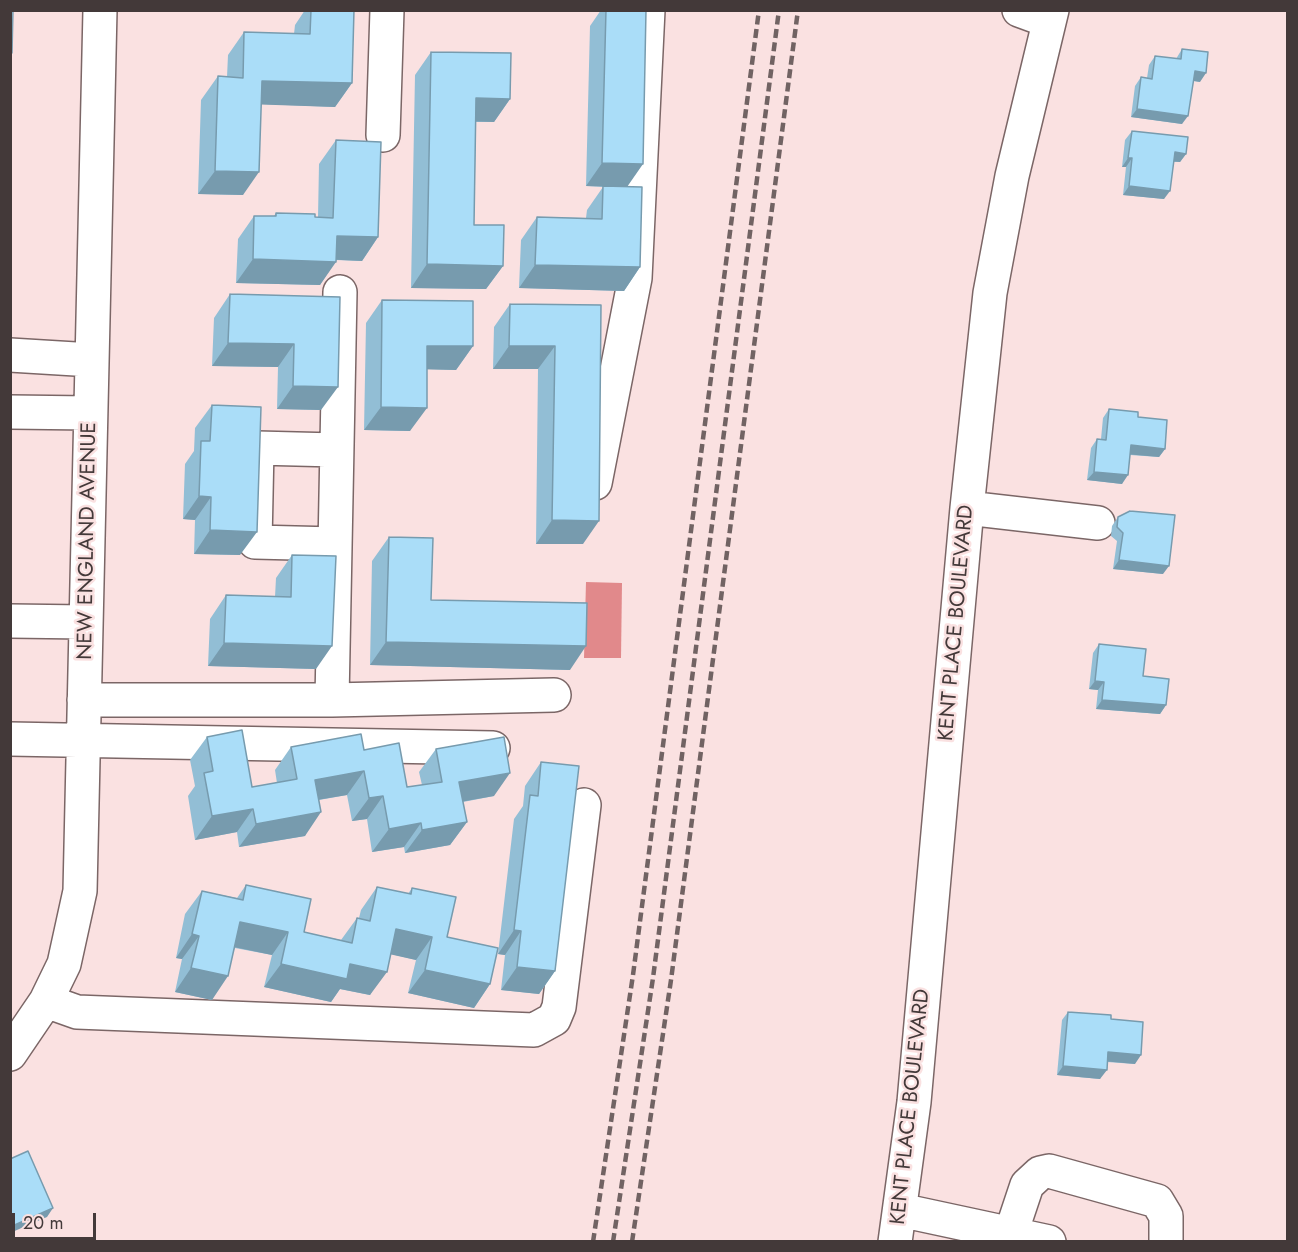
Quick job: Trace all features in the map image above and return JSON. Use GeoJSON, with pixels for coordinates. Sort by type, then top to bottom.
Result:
{"type":"FeatureCollection","features":[{"type":"Feature","properties":{"kind":"street","name":"NEW ENGLAND AVENUE"},"geometry":{"type":"LineString","coordinates":[[10,1054],[46,1001],[67,957],[80,891],[100,10]]}},
{"type":"Feature","properties":{"kind":"street"},"geometry":{"type":"LineString","coordinates":[[383,135],[387,10]]}},
{"type":"Feature","properties":{"kind":"street"},"geometry":{"type":"LineString","coordinates":[[595,483],[635,278],[648,10]]}},
{"type":"Feature","properties":{"kind":"street","name":"KENT PLACE BOULEVARD"},"geometry":{"type":"LineString","coordinates":[[895,1242],[914,1102],[967,508],[990,293],[1040,14]]}},
{"type":"Feature","properties":{"kind":"street"},"geometry":{"type":"LineString","coordinates":[[332,700],[340,291]]}},
{"type":"Feature","properties":{"kind":"street"},"geometry":{"type":"LineString","coordinates":[[10,354],[92,360]]}},
{"type":"Feature","properties":{"kind":"street"},"geometry":{"type":"LineString","coordinates":[[10,412],[90,413]]}},
{"type":"Feature","properties":{"kind":"street"},"geometry":{"type":"LineString","coordinates":[[334,544],[255,542],[257,448],[336,450]]}},
{"type":"Feature","properties":{"kind":"street"},"geometry":{"type":"LineString","coordinates":[[967,508],[1098,523]]}},
{"type":"Feature","properties":{"kind":"street"},"geometry":{"type":"LineString","coordinates":[[10,621],[86,622]]}},
{"type":"Feature","properties":{"kind":"street"},"geometry":{"type":"LineString","coordinates":[[84,700],[332,700],[554,694]]}},
{"type":"Feature","properties":{"kind":"street"},"geometry":{"type":"LineString","coordinates":[[10,739],[504,748]]}},
{"type":"Feature","properties":{"kind":"street"},"geometry":{"type":"LineString","coordinates":[[46,1001],[77,1012],[534,1030],[554,1019],[559,1007],[584,805]]}},
{"type":"Feature","properties":{"kind":"street"},"geometry":{"type":"LineString","coordinates":[[1011,1233],[1027,1185],[1040,1173],[1049,1170],[1157,1201],[1167,1216],[1166,1242]]}},
{"type":"Feature","properties":{"kind":"street"},"geometry":{"type":"LineString","coordinates":[[900,1209],[1049,1242]]}},
{"type":"Feature","properties":{"kind":"shaded area"},"geometry":{"type":"Polygon","coordinates":[[[586,582],[622,583],[621,658],[584,658],[586,582]]]}},
{"type":"Feature","properties":{"kind":"building"},"geometry":{"type":"Polygon","coordinates":[[[10,10],[13,10],[12,53],[10,53],[10,10]]]}},
{"type":"Feature","properties":{"kind":"building"},"geometry":{"type":"Polygon","coordinates":[[[311,10],[354,10],[352,83],[262,81],[259,172],[215,171],[218,76],[243,78],[244,32],[310,34],[311,10]]]}},
{"type":"Feature","properties":{"kind":"building"},"geometry":{"type":"Polygon","coordinates":[[[606,10],[646,10],[643,164],[602,163],[606,10]]]}},
{"type":"Feature","properties":{"kind":"building"},"geometry":{"type":"Polygon","coordinates":[[[1182,49],[1208,52],[1206,73],[1195,71],[1188,116],[1137,109],[1141,77],[1152,79],[1155,56],[1181,59],[1182,49]]]}},
{"type":"Feature","properties":{"kind":"building"},"geometry":{"type":"Polygon","coordinates":[[[431,52],[511,53],[510,99],[476,98],[474,225],[504,225],[503,266],[427,264],[431,52]]]}},
{"type":"Feature","properties":{"kind":"building"},"geometry":{"type":"Polygon","coordinates":[[[1132,131],[1188,137],[1186,154],[1175,152],[1170,191],[1129,186],[1132,158],[1128,158],[1132,131]]]}},
{"type":"Feature","properties":{"kind":"building"},"geometry":{"type":"Polygon","coordinates":[[[336,140],[381,142],[378,237],[337,236],[336,262],[253,259],[254,216],[276,216],[276,213],[315,214],[315,217],[333,218],[336,140]]]}},
{"type":"Feature","properties":{"kind":"building"},"geometry":{"type":"Polygon","coordinates":[[[603,186],[642,187],[640,267],[535,265],[537,217],[602,219],[603,186]]]}},
{"type":"Feature","properties":{"kind":"building"},"geometry":{"type":"Polygon","coordinates":[[[230,294],[340,297],[338,387],[293,386],[294,344],[228,343],[230,294]]]}},
{"type":"Feature","properties":{"kind":"building"},"geometry":{"type":"Polygon","coordinates":[[[382,300],[473,301],[473,346],[427,346],[427,408],[381,407],[382,300]]]}},
{"type":"Feature","properties":{"kind":"building"},"geometry":{"type":"Polygon","coordinates":[[[510,304],[601,305],[599,521],[552,520],[555,346],[509,346],[510,304]]]}},
{"type":"Feature","properties":{"kind":"building"},"geometry":{"type":"Polygon","coordinates":[[[212,405],[261,407],[257,532],[210,530],[211,497],[199,496],[201,441],[210,441],[212,405]]]}},
{"type":"Feature","properties":{"kind":"building"},"geometry":{"type":"Polygon","coordinates":[[[1109,409],[1138,412],[1138,417],[1167,420],[1165,449],[1131,445],[1128,475],[1094,472],[1097,439],[1106,440],[1109,409]]]}},
{"type":"Feature","properties":{"kind":"building"},"geometry":{"type":"Polygon","coordinates":[[[1130,511],[1175,515],[1169,566],[1119,560],[1123,533],[1117,527],[1118,517],[1130,511]]]}},
{"type":"Feature","properties":{"kind":"building"},"geometry":{"type":"Polygon","coordinates":[[[389,537],[433,538],[431,600],[587,603],[586,646],[386,642],[389,537]]]}},
{"type":"Feature","properties":{"kind":"building"},"geometry":{"type":"Polygon","coordinates":[[[292,555],[336,556],[332,646],[224,643],[226,595],[291,597],[292,555]]]}},
{"type":"Feature","properties":{"kind":"building"},"geometry":{"type":"Polygon","coordinates":[[[1099,644],[1146,649],[1143,676],[1169,679],[1166,705],[1102,700],[1104,682],[1095,681],[1099,644]]]}},
{"type":"Feature","properties":{"kind":"building"},"geometry":{"type":"Polygon","coordinates":[[[242,730],[252,787],[297,779],[291,747],[361,734],[364,750],[399,743],[407,787],[442,782],[436,749],[504,737],[510,773],[459,782],[467,822],[422,830],[421,823],[389,829],[383,796],[369,798],[364,771],[315,780],[321,812],[256,824],[253,809],[212,816],[204,773],[213,771],[207,737],[242,730]]]}},
{"type":"Feature","properties":{"kind":"building"},"geometry":{"type":"Polygon","coordinates":[[[541,762],[579,766],[555,971],[517,967],[521,931],[514,930],[530,795],[538,796],[541,762]]]}},
{"type":"Feature","properties":{"kind":"building"},"geometry":{"type":"Polygon","coordinates":[[[246,885],[311,899],[304,932],[352,943],[357,918],[370,921],[377,887],[411,894],[412,888],[456,897],[447,937],[498,948],[490,984],[425,970],[432,937],[396,929],[387,972],[350,964],[347,979],[281,964],[288,932],[240,922],[228,976],[191,968],[199,936],[192,934],[202,891],[243,900],[246,885]]]}},
{"type":"Feature","properties":{"kind":"building"},"geometry":{"type":"Polygon","coordinates":[[[1068,1012],[1111,1015],[1111,1019],[1143,1022],[1141,1055],[1108,1052],[1107,1070],[1063,1066],[1068,1012]]]}},
{"type":"Feature","properties":{"kind":"building"},"geometry":{"type":"Polygon","coordinates":[[[28,1151],[53,1208],[10,1227],[10,1159],[28,1151]]]}},
{"type":"Feature","properties":{"kind":"railway"},"geometry":{"type":"LineString","coordinates":[[593,1242],[633,975],[759,10]]}},
{"type":"Feature","properties":{"kind":"railway"},"geometry":{"type":"LineString","coordinates":[[613,1242],[653,978],[779,10]]}},
{"type":"Feature","properties":{"kind":"railway"},"geometry":{"type":"LineString","coordinates":[[632,1242],[671,980],[798,10]]}}]}
